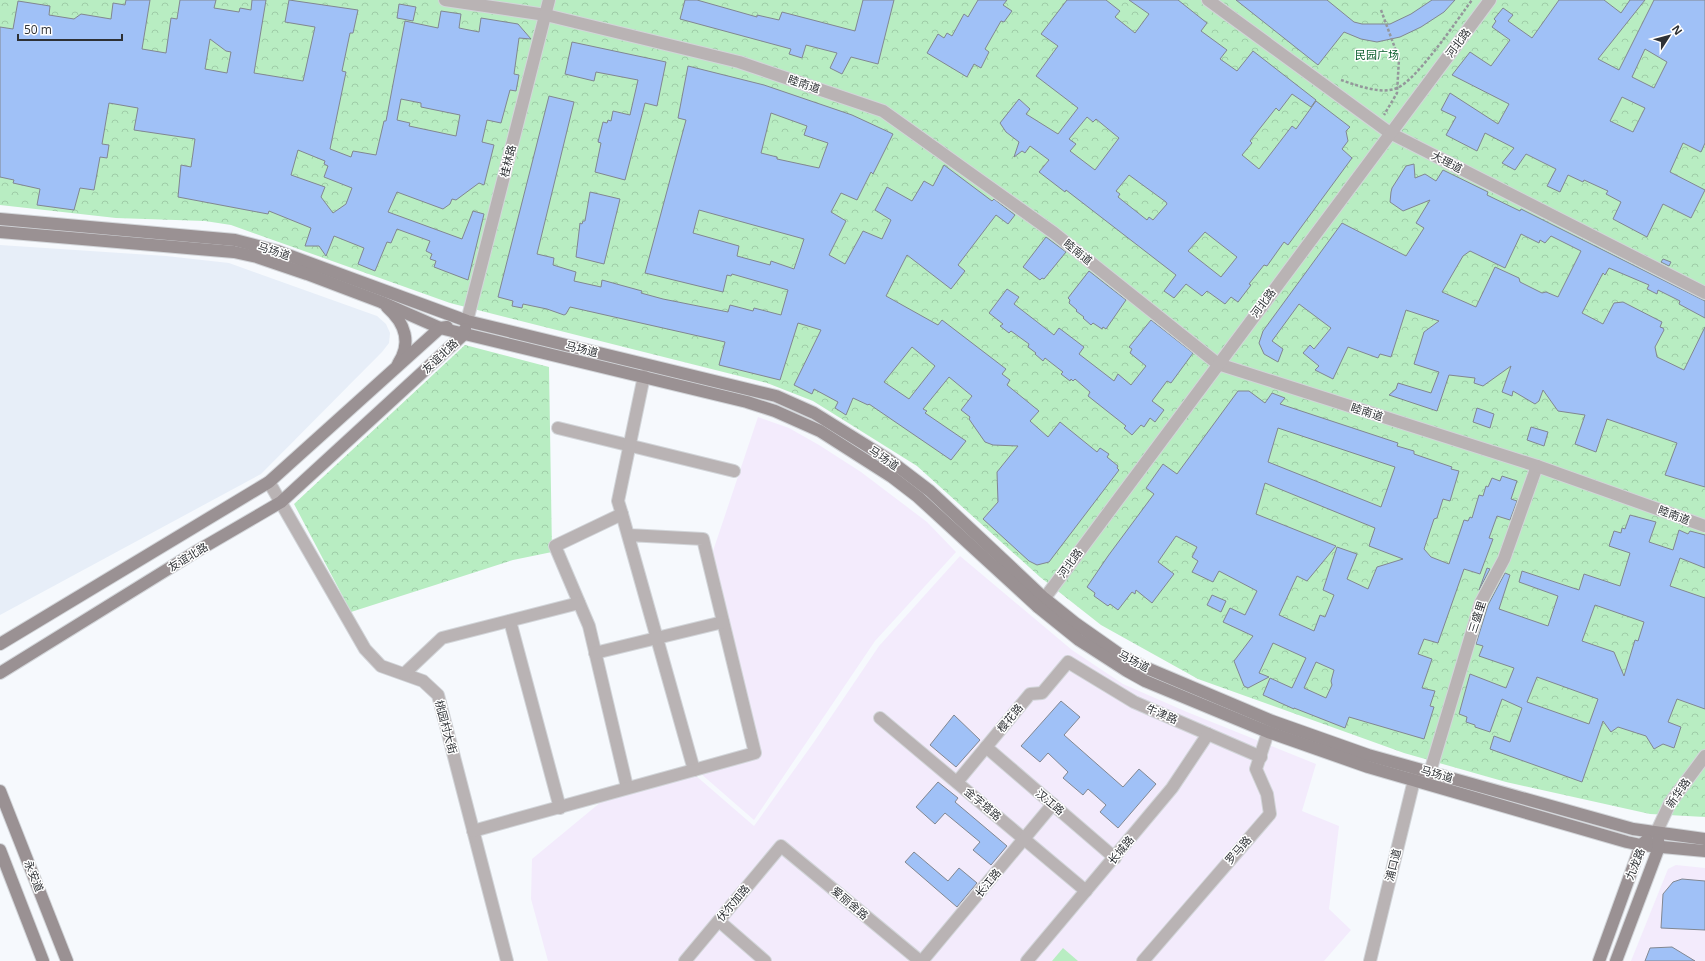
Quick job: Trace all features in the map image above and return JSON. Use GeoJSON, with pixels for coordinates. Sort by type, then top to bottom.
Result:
{"type":"FeatureCollection","features":[{"type":"Feature","properties":{"kind":"main road","name":"马场道"},"geometry":{"type":"LineString","coordinates":[[0,219],[235,240],[277,251],[467,321],[760,391],[793,403],[888,459],[930,491],[1041,603]]}},
{"type":"Feature","properties":{"kind":"main road","name":"马场道"},"geometry":{"type":"LineString","coordinates":[[0,232],[234,252],[271,262],[382,302],[440,328],[463,335],[644,376],[747,402],[775,411],[820,431],[892,477],[918,497],[1041,603],[1075,623],[1122,656],[1270,726],[1339,746],[1415,774],[1642,845]]}},
{"type":"Feature","properties":{"kind":"main road"},"geometry":{"type":"LineString","coordinates":[[382,302],[393,312],[404,328],[407,344],[403,357],[394,371]]}},
{"type":"Feature","properties":{"kind":"main road","name":"友谊北路"},"geometry":{"type":"LineString","coordinates":[[0,644],[269,482],[440,328],[467,321]]}},
{"type":"Feature","properties":{"kind":"main road","name":"友谊北路"},"geometry":{"type":"LineString","coordinates":[[0,673],[197,551],[281,502],[463,335],[467,321]]}},
{"type":"Feature","properties":{"kind":"main road","name":"马场道"},"geometry":{"type":"LineString","coordinates":[[1415,774],[1430,772],[1633,829],[1657,843],[1685,849],[1705,851]]}},
{"type":"Feature","properties":{"kind":"main road","name":"永安道"},"geometry":{"type":"LineString","coordinates":[[0,791],[67,961]]}},
{"type":"Feature","properties":{"kind":"main road","name":"马场道"},"geometry":{"type":"LineString","coordinates":[[1657,843],[1686,836],[1705,839]]}},
{"type":"Feature","properties":{"kind":"main road"},"geometry":{"type":"LineString","coordinates":[[1633,866],[1657,843]]}},
{"type":"Feature","properties":{"kind":"main road","name":"九龙路"},"geometry":{"type":"LineString","coordinates":[[1599,961],[1642,845],[1657,843],[1616,961]]}},
{"type":"Feature","properties":{"kind":"main road"},"geometry":{"type":"LineString","coordinates":[[1648,872],[1667,854],[1685,849]]}},
{"type":"Feature","properties":{"kind":"main road","name":"永安道"},"geometry":{"type":"LineString","coordinates":[[0,850],[43,961]]}},
{"type":"Feature","properties":{"kind":"street","name":"睦南道"},"geometry":{"type":"LineString","coordinates":[[445,0],[546,15],[739,62],[883,111],[1054,233],[1218,364],[1537,466],[1705,526]]}},
{"type":"Feature","properties":{"kind":"street","name":"桂林路"},"geometry":{"type":"LineString","coordinates":[[467,321],[549,0]]}},
{"type":"Feature","properties":{"kind":"street","name":"大理道"},"geometry":{"type":"LineString","coordinates":[[1208,0],[1390,133],[1705,293]]}},
{"type":"Feature","properties":{"kind":"street","name":"河北路"},"geometry":{"type":"LineString","coordinates":[[1041,603],[1490,0]]}},
{"type":"Feature","properties":{"kind":"street"},"geometry":{"type":"LineString","coordinates":[[644,376],[618,500],[694,770]]}},
{"type":"Feature","properties":{"kind":"street"},"geometry":{"type":"LineString","coordinates":[[558,428],[734,471]]}},
{"type":"Feature","properties":{"kind":"street","name":"三盛里"},"geometry":{"type":"LineString","coordinates":[[1430,772],[1481,602],[1504,559],[1537,466]]}},
{"type":"Feature","properties":{"kind":"street","name":"桃园村大街"},"geometry":{"type":"LineString","coordinates":[[269,482],[365,649],[381,666],[405,673],[423,681],[438,695],[507,961]]}},
{"type":"Feature","properties":{"kind":"street"},"geometry":{"type":"LineString","coordinates":[[622,514],[555,546],[589,626],[626,787]]}},
{"type":"Feature","properties":{"kind":"street"},"geometry":{"type":"LineString","coordinates":[[473,831],[560,808],[626,787],[755,753],[704,539],[628,535]]}},
{"type":"Feature","properties":{"kind":"street"},"geometry":{"type":"LineString","coordinates":[[405,673],[442,638],[579,603]]}},
{"type":"Feature","properties":{"kind":"street"},"geometry":{"type":"LineString","coordinates":[[510,621],[560,808]]}},
{"type":"Feature","properties":{"kind":"street"},"geometry":{"type":"LineString","coordinates":[[595,652],[723,622]]}},
{"type":"Feature","properties":{"kind":"street","name":"牛津路"},"geometry":{"type":"LineString","coordinates":[[1068,662],[1134,702],[1261,757]]}},
{"type":"Feature","properties":{"kind":"street","name":"樱花路"},"geometry":{"type":"LineString","coordinates":[[957,782],[1030,694],[1042,693],[1068,662]]}},
{"type":"Feature","properties":{"kind":"street","name":"金字塔路"},"geometry":{"type":"LineString","coordinates":[[880,718],[1086,891]]}},
{"type":"Feature","properties":{"kind":"street","name":"罗马路"},"geometry":{"type":"LineString","coordinates":[[1143,961],[1270,814],[1267,794],[1256,769],[1270,726]]}},
{"type":"Feature","properties":{"kind":"street","name":"长城路"},"geometry":{"type":"LineString","coordinates":[[1027,961],[1115,858],[1172,788],[1208,734]]}},
{"type":"Feature","properties":{"kind":"street","name":"汉江路"},"geometry":{"type":"LineString","coordinates":[[986,747],[1115,858]]}},
{"type":"Feature","properties":{"kind":"street","name":"新华路"},"geometry":{"type":"LineString","coordinates":[[1657,843],[1670,803],[1705,756]]}},
{"type":"Feature","properties":{"kind":"street","name":"浦口道"},"geometry":{"type":"LineString","coordinates":[[1370,961],[1415,774]]}},
{"type":"Feature","properties":{"kind":"street","name":"长江路"},"geometry":{"type":"LineString","coordinates":[[921,961],[1053,804]]}},
{"type":"Feature","properties":{"kind":"street","name":"爱丽舍路"},"geometry":{"type":"LineString","coordinates":[[781,846],[921,961]]}},
{"type":"Feature","properties":{"kind":"street","name":"伏尔加路"},"geometry":{"type":"LineString","coordinates":[[685,961],[781,846]]}},
{"type":"Feature","properties":{"kind":"street"},"geometry":{"type":"LineString","coordinates":[[719,921],[765,961]]}},
{"type":"Feature","properties":{"kind":"path"},"geometry":{"type":"LineString","coordinates":[[1334,78],[1372,90],[1397,88],[1415,74],[1472,0]]}},
{"type":"Feature","properties":{"kind":"path"},"geometry":{"type":"LineString","coordinates":[[1379,125],[1397,93],[1399,59],[1381,10]]}},
{"type":"Feature","properties":{"kind":"shaded area"},"geometry":{"type":"Polygon","coordinates":[[[0,245],[166,256],[229,263],[377,316],[386,324],[390,333],[389,343],[382,352],[261,474],[0,615],[0,245]]]}},
{"type":"Feature","properties":{"kind":"shaded area"},"geometry":{"type":"Polygon","coordinates":[[[758,417],[789,428],[861,472],[927,522],[956,552],[875,641],[754,820],[700,773],[760,756],[712,554],[758,417]]]}},
{"type":"Feature","properties":{"kind":"shaded area"},"geometry":{"type":"Polygon","coordinates":[[[960,556],[1072,650],[1123,684],[1187,712],[1316,764],[1302,811],[1339,826],[1329,909],[1351,930],[1324,961],[548,961],[531,899],[532,859],[607,797],[695,775],[754,826],[814,742],[879,646],[960,556]]]}},
{"type":"Feature","properties":{"kind":"shaded area"},"geometry":{"type":"Polygon","coordinates":[[[1676,865],[1705,868],[1705,961],[1631,961],[1668,869],[1676,865]]]}},
{"type":"Feature","properties":{"kind":"green space","name":"民园广场"},"geometry":{"type":"Polygon","coordinates":[[[0,0],[1705,0],[1705,817],[1650,814],[1506,782],[1404,753],[1198,679],[1101,625],[1040,577],[917,466],[813,401],[767,383],[450,303],[231,225],[205,221],[116,218],[0,205],[0,0]]]}},
{"type":"Feature","properties":{"kind":"green space"},"geometry":{"type":"Polygon","coordinates":[[[465,345],[549,367],[552,552],[513,560],[351,612],[294,504],[465,345]]]}},
{"type":"Feature","properties":{"kind":"green space"},"geometry":{"type":"Polygon","coordinates":[[[1063,948],[1078,961],[1052,961],[1063,948]]]}},
{"type":"Feature","properties":{"kind":"building"},"geometry":{"type":"Polygon","coordinates":[[[126,0],[150,0],[142,49],[166,53],[171,18],[177,19],[180,0],[216,0],[214,8],[239,12],[240,8],[251,10],[252,0],[266,0],[254,73],[303,81],[315,27],[285,22],[289,0],[358,10],[353,33],[350,33],[342,71],[346,72],[330,149],[351,157],[353,151],[376,155],[384,121],[386,121],[405,21],[438,28],[441,11],[461,14],[459,28],[479,32],[481,18],[518,24],[531,39],[519,38],[514,74],[519,75],[516,91],[510,90],[501,123],[487,120],[482,142],[494,145],[484,185],[479,183],[456,200],[452,199],[450,204],[443,209],[397,192],[388,212],[462,239],[473,211],[484,214],[468,280],[434,267],[436,261],[430,259],[432,254],[426,251],[430,241],[397,229],[391,243],[387,242],[375,271],[358,264],[364,248],[334,236],[326,256],[319,246],[305,246],[311,228],[269,211],[268,214],[178,197],[181,165],[191,167],[195,139],[134,130],[138,108],[109,103],[102,144],[109,145],[107,158],[100,157],[94,190],[80,188],[74,210],[37,205],[40,189],[13,183],[14,180],[0,177],[0,27],[13,29],[18,1],[50,6],[49,15],[74,19],[81,14],[111,19],[113,3],[125,5],[126,0]],[[210,39],[205,69],[227,73],[231,52],[226,51],[210,39]],[[401,99],[397,120],[410,123],[409,126],[456,136],[460,115],[421,107],[421,103],[401,99]],[[298,150],[291,175],[325,187],[321,197],[333,213],[346,204],[352,188],[324,177],[328,166],[324,164],[325,161],[298,150]]]}},
{"type":"Feature","properties":{"kind":"building"},"geometry":{"type":"Polygon","coordinates":[[[685,0],[697,0],[757,17],[757,15],[779,20],[782,12],[855,31],[863,0],[894,0],[878,64],[851,57],[842,74],[830,68],[837,53],[806,45],[802,58],[789,54],[791,49],[680,19],[685,0]]]}},
{"type":"Feature","properties":{"kind":"building"},"geometry":{"type":"Polygon","coordinates":[[[978,0],[1007,0],[1003,5],[1012,11],[1004,22],[1001,21],[985,49],[989,52],[981,68],[974,64],[967,77],[927,53],[938,34],[944,38],[947,33],[952,36],[964,14],[968,17],[978,0]]]}},
{"type":"Feature","properties":{"kind":"building"},"geometry":{"type":"Polygon","coordinates":[[[1067,0],[1106,0],[1120,11],[1115,17],[1135,33],[1149,14],[1129,0],[1178,0],[1207,23],[1201,31],[1227,50],[1220,59],[1237,71],[1253,51],[1316,100],[1311,107],[1292,94],[1279,111],[1276,108],[1250,141],[1252,143],[1242,155],[1259,169],[1292,126],[1296,129],[1316,101],[1350,127],[1346,131],[1348,141],[1342,149],[1352,158],[1288,245],[1284,242],[1267,266],[1264,265],[1249,284],[1251,285],[1238,302],[1231,297],[1225,304],[1207,291],[1202,296],[1186,284],[1174,298],[1164,291],[1176,275],[1066,190],[1065,192],[1039,172],[1049,160],[1030,146],[1025,153],[1022,151],[1014,157],[1019,142],[1006,132],[1000,123],[1019,99],[1030,109],[1026,114],[1058,134],[1078,108],[1036,76],[1058,46],[1041,34],[1067,0]],[[1087,117],[1069,139],[1076,144],[1070,151],[1095,170],[1119,138],[1096,119],[1093,122],[1087,117]],[[1129,175],[1116,191],[1120,194],[1118,197],[1147,220],[1149,217],[1153,220],[1167,204],[1129,175]],[[1205,232],[1188,251],[1221,277],[1237,257],[1205,232]]]}},
{"type":"Feature","properties":{"kind":"building"},"geometry":{"type":"Polygon","coordinates":[[[1236,0],[1327,0],[1354,22],[1362,24],[1390,24],[1411,14],[1432,0],[1455,0],[1444,12],[1421,27],[1400,37],[1377,42],[1361,39],[1344,32],[1318,65],[1236,0]]]}},
{"type":"Feature","properties":{"kind":"building"},"geometry":{"type":"Polygon","coordinates":[[[1559,0],[1604,0],[1621,13],[1630,0],[1645,0],[1598,59],[1619,70],[1654,0],[1705,0],[1705,143],[1701,152],[1683,143],[1670,172],[1705,190],[1691,218],[1663,204],[1647,237],[1613,219],[1621,202],[1606,194],[1608,191],[1584,180],[1583,182],[1568,175],[1560,192],[1547,186],[1556,169],[1526,154],[1515,170],[1502,163],[1514,148],[1485,133],[1477,151],[1446,135],[1456,117],[1441,110],[1450,93],[1498,124],[1509,104],[1452,75],[1470,52],[1491,66],[1510,40],[1492,27],[1496,21],[1494,19],[1503,8],[1513,15],[1508,21],[1532,38],[1559,0]],[[1645,49],[1632,77],[1654,88],[1667,62],[1645,49]],[[1622,97],[1610,121],[1633,132],[1645,108],[1622,97]]]}},
{"type":"Feature","properties":{"kind":"building"},"geometry":{"type":"Polygon","coordinates":[[[399,4],[416,7],[413,21],[397,18],[399,4]]]}},
{"type":"Feature","properties":{"kind":"building"},"geometry":{"type":"Polygon","coordinates":[[[572,42],[666,62],[657,106],[645,103],[625,180],[595,172],[601,143],[598,142],[603,122],[607,123],[608,120],[611,121],[613,111],[630,115],[638,80],[596,72],[594,81],[565,74],[572,42]]]}},
{"type":"Feature","properties":{"kind":"building"},"geometry":{"type":"Polygon","coordinates":[[[688,66],[764,85],[852,115],[893,134],[873,174],[871,172],[857,200],[841,193],[831,212],[846,221],[829,255],[845,264],[863,231],[882,239],[891,220],[875,210],[887,187],[912,201],[924,181],[933,186],[944,165],[992,201],[994,199],[1015,215],[1008,224],[996,215],[958,265],[965,271],[951,289],[907,255],[886,296],[938,325],[942,320],[1006,369],[1002,374],[1010,380],[1007,385],[1039,411],[1030,421],[1048,437],[1060,422],[1097,452],[1100,448],[1109,454],[1107,457],[1118,466],[1117,468],[1119,470],[1049,562],[1037,565],[1029,561],[983,519],[998,502],[997,472],[1018,446],[993,445],[985,442],[969,419],[970,417],[961,410],[972,396],[949,377],[923,409],[927,411],[925,413],[966,441],[951,460],[869,404],[868,405],[853,398],[846,415],[835,408],[838,402],[814,389],[812,394],[794,385],[821,330],[798,323],[780,380],[719,365],[725,342],[570,307],[564,315],[547,309],[523,304],[522,308],[512,306],[513,301],[498,297],[549,96],[574,102],[537,254],[554,258],[553,265],[576,272],[574,281],[601,287],[602,280],[642,291],[641,293],[663,299],[728,312],[730,305],[753,311],[754,308],[781,315],[788,290],[732,274],[731,276],[727,275],[723,292],[645,273],[686,120],[678,118],[688,66]],[[771,113],[761,153],[777,157],[777,159],[819,168],[828,143],[804,135],[807,126],[771,113]],[[699,210],[693,233],[739,246],[737,256],[770,265],[771,261],[794,269],[804,239],[699,210]],[[912,347],[884,382],[909,399],[935,366],[912,347]]]}},
{"type":"Feature","properties":{"kind":"building"},"geometry":{"type":"Polygon","coordinates":[[[1414,164],[1415,178],[1425,174],[1436,181],[1443,170],[1488,192],[1487,195],[1520,211],[1521,209],[1705,301],[1705,318],[1679,304],[1680,301],[1658,290],[1657,294],[1647,289],[1649,285],[1609,268],[1605,275],[1603,273],[1582,313],[1603,324],[1614,303],[1623,302],[1662,322],[1660,327],[1664,330],[1655,347],[1657,357],[1684,370],[1705,327],[1705,487],[1665,475],[1677,443],[1607,419],[1596,452],[1575,444],[1585,415],[1558,411],[1543,390],[1539,401],[1535,404],[1513,391],[1512,396],[1502,392],[1511,366],[1483,386],[1474,383],[1475,378],[1449,375],[1437,411],[1389,395],[1396,389],[1398,383],[1431,393],[1439,372],[1414,364],[1424,332],[1439,321],[1406,310],[1391,357],[1380,354],[1378,358],[1348,347],[1333,379],[1315,370],[1319,366],[1303,353],[1310,345],[1314,349],[1331,328],[1299,304],[1272,341],[1283,349],[1278,362],[1264,354],[1259,343],[1263,331],[1342,223],[1406,256],[1424,228],[1416,223],[1430,200],[1403,211],[1390,202],[1392,188],[1406,166],[1414,164]],[[1521,234],[1505,268],[1470,251],[1463,256],[1442,292],[1476,307],[1495,267],[1519,278],[1520,282],[1542,293],[1546,292],[1558,297],[1581,251],[1551,236],[1545,243],[1540,240],[1539,243],[1521,234]]]}},
{"type":"Feature","properties":{"kind":"building"},"geometry":{"type":"Polygon","coordinates":[[[590,192],[620,199],[604,264],[576,257],[580,223],[582,224],[583,221],[585,221],[590,192]]]}},
{"type":"Feature","properties":{"kind":"building"},"geometry":{"type":"Polygon","coordinates":[[[1046,237],[1066,252],[1044,279],[1042,278],[1040,280],[1023,267],[1046,237]]]}},
{"type":"Feature","properties":{"kind":"building"},"geometry":{"type":"Polygon","coordinates":[[[1663,259],[1671,262],[1669,266],[1661,262],[1663,259]]]}},
{"type":"Feature","properties":{"kind":"building"},"geometry":{"type":"Polygon","coordinates":[[[1089,271],[1126,300],[1106,329],[1103,327],[1102,329],[1093,323],[1091,325],[1069,303],[1070,300],[1068,298],[1089,271]]]}},
{"type":"Feature","properties":{"kind":"building"},"geometry":{"type":"Polygon","coordinates":[[[1007,289],[1019,297],[1014,304],[1054,335],[1059,328],[1084,347],[1079,354],[1114,381],[1118,374],[1131,385],[1146,366],[1130,353],[1132,349],[1129,347],[1151,320],[1193,353],[1171,383],[1167,381],[1152,401],[1164,410],[1155,422],[1150,418],[1144,427],[1141,425],[1132,435],[1124,428],[1126,426],[1088,396],[1090,392],[1075,379],[1073,381],[1071,379],[1070,381],[1061,374],[1063,372],[1045,358],[1043,361],[1035,354],[1036,353],[1028,347],[1029,344],[1011,331],[1009,333],[1000,326],[1003,324],[989,313],[1007,289]]]}},
{"type":"Feature","properties":{"kind":"building"},"geometry":{"type":"Polygon","coordinates":[[[1238,391],[1249,391],[1265,403],[1272,393],[1285,398],[1280,404],[1398,443],[1397,446],[1414,451],[1414,454],[1452,467],[1451,469],[1459,471],[1450,501],[1443,499],[1437,518],[1434,519],[1424,549],[1431,557],[1449,564],[1464,520],[1468,521],[1470,517],[1472,518],[1479,495],[1483,496],[1486,486],[1488,487],[1492,478],[1500,481],[1502,476],[1517,481],[1511,499],[1517,501],[1510,520],[1497,516],[1489,538],[1493,539],[1480,574],[1464,569],[1438,643],[1424,639],[1418,654],[1432,659],[1422,688],[1435,691],[1430,706],[1434,707],[1424,739],[1349,717],[1345,728],[1294,709],[1263,695],[1270,678],[1292,688],[1306,658],[1273,643],[1259,673],[1269,677],[1248,688],[1244,686],[1234,661],[1253,636],[1223,622],[1230,608],[1245,615],[1257,591],[1219,571],[1213,582],[1192,572],[1198,561],[1192,557],[1197,547],[1176,536],[1158,562],[1174,574],[1152,603],[1136,590],[1135,594],[1132,592],[1118,610],[1110,604],[1108,606],[1094,596],[1095,593],[1087,587],[1154,494],[1146,488],[1163,464],[1177,474],[1238,391]],[[1278,428],[1268,462],[1381,507],[1395,467],[1278,428]],[[1265,483],[1256,514],[1336,546],[1307,581],[1297,576],[1279,615],[1314,631],[1320,615],[1325,617],[1334,595],[1323,590],[1337,547],[1357,554],[1347,579],[1368,589],[1377,567],[1403,559],[1369,546],[1375,528],[1265,483]],[[1316,662],[1304,688],[1326,698],[1332,685],[1331,681],[1334,670],[1316,662]]]}},
{"type":"Feature","properties":{"kind":"building"},"geometry":{"type":"Polygon","coordinates":[[[1477,408],[1494,414],[1490,428],[1473,422],[1477,408]]]}},
{"type":"Feature","properties":{"kind":"building"},"geometry":{"type":"Polygon","coordinates":[[[1531,427],[1548,432],[1544,446],[1527,440],[1531,427]]]}},
{"type":"Feature","properties":{"kind":"building"},"geometry":{"type":"Polygon","coordinates":[[[1630,515],[1656,522],[1649,542],[1673,550],[1679,530],[1688,534],[1690,531],[1705,535],[1705,568],[1680,558],[1670,586],[1705,598],[1705,709],[1677,699],[1668,722],[1681,727],[1674,748],[1663,744],[1654,749],[1646,736],[1618,727],[1611,732],[1603,721],[1582,782],[1490,749],[1494,736],[1510,742],[1522,708],[1502,699],[1490,732],[1466,722],[1467,717],[1459,714],[1470,674],[1506,688],[1514,668],[1479,656],[1483,646],[1476,644],[1488,605],[1505,573],[1510,575],[1499,609],[1548,626],[1558,596],[1519,582],[1522,571],[1579,590],[1584,574],[1620,586],[1630,553],[1609,546],[1614,531],[1621,533],[1622,528],[1625,529],[1630,515]],[[1595,605],[1582,641],[1614,652],[1624,676],[1635,640],[1638,641],[1644,622],[1595,605]],[[1537,677],[1527,702],[1589,724],[1598,699],[1537,677]]]}},
{"type":"Feature","properties":{"kind":"building"},"geometry":{"type":"Polygon","coordinates":[[[1487,568],[1490,569],[1479,590],[1487,568]]]}},
{"type":"Feature","properties":{"kind":"building"},"geometry":{"type":"Polygon","coordinates":[[[1212,595],[1226,601],[1221,612],[1207,605],[1212,595]]]}},
{"type":"Feature","properties":{"kind":"building"},"geometry":{"type":"Polygon","coordinates":[[[1061,701],[1080,717],[1064,735],[1123,787],[1139,769],[1156,784],[1118,828],[1100,812],[1106,805],[1088,789],[1083,795],[1063,778],[1068,772],[1048,753],[1040,762],[1021,746],[1061,701]]]}},
{"type":"Feature","properties":{"kind":"building"},"geometry":{"type":"Polygon","coordinates":[[[954,715],[980,740],[956,767],[930,745],[954,715]]]}},
{"type":"Feature","properties":{"kind":"building"},"geometry":{"type":"Polygon","coordinates":[[[938,782],[958,798],[955,802],[1007,846],[991,865],[973,850],[980,842],[945,813],[935,824],[916,807],[938,782]]]}},
{"type":"Feature","properties":{"kind":"building"},"geometry":{"type":"Polygon","coordinates":[[[914,852],[948,881],[959,868],[977,883],[957,907],[905,862],[914,852]]]}},
{"type":"Feature","properties":{"kind":"building"},"geometry":{"type":"Polygon","coordinates":[[[1682,879],[1705,881],[1705,930],[1661,928],[1663,894],[1673,882],[1682,879]]]}},
{"type":"Feature","properties":{"kind":"building"},"geometry":{"type":"Polygon","coordinates":[[[1672,947],[1695,961],[1645,961],[1650,948],[1672,947]]]}}]}
